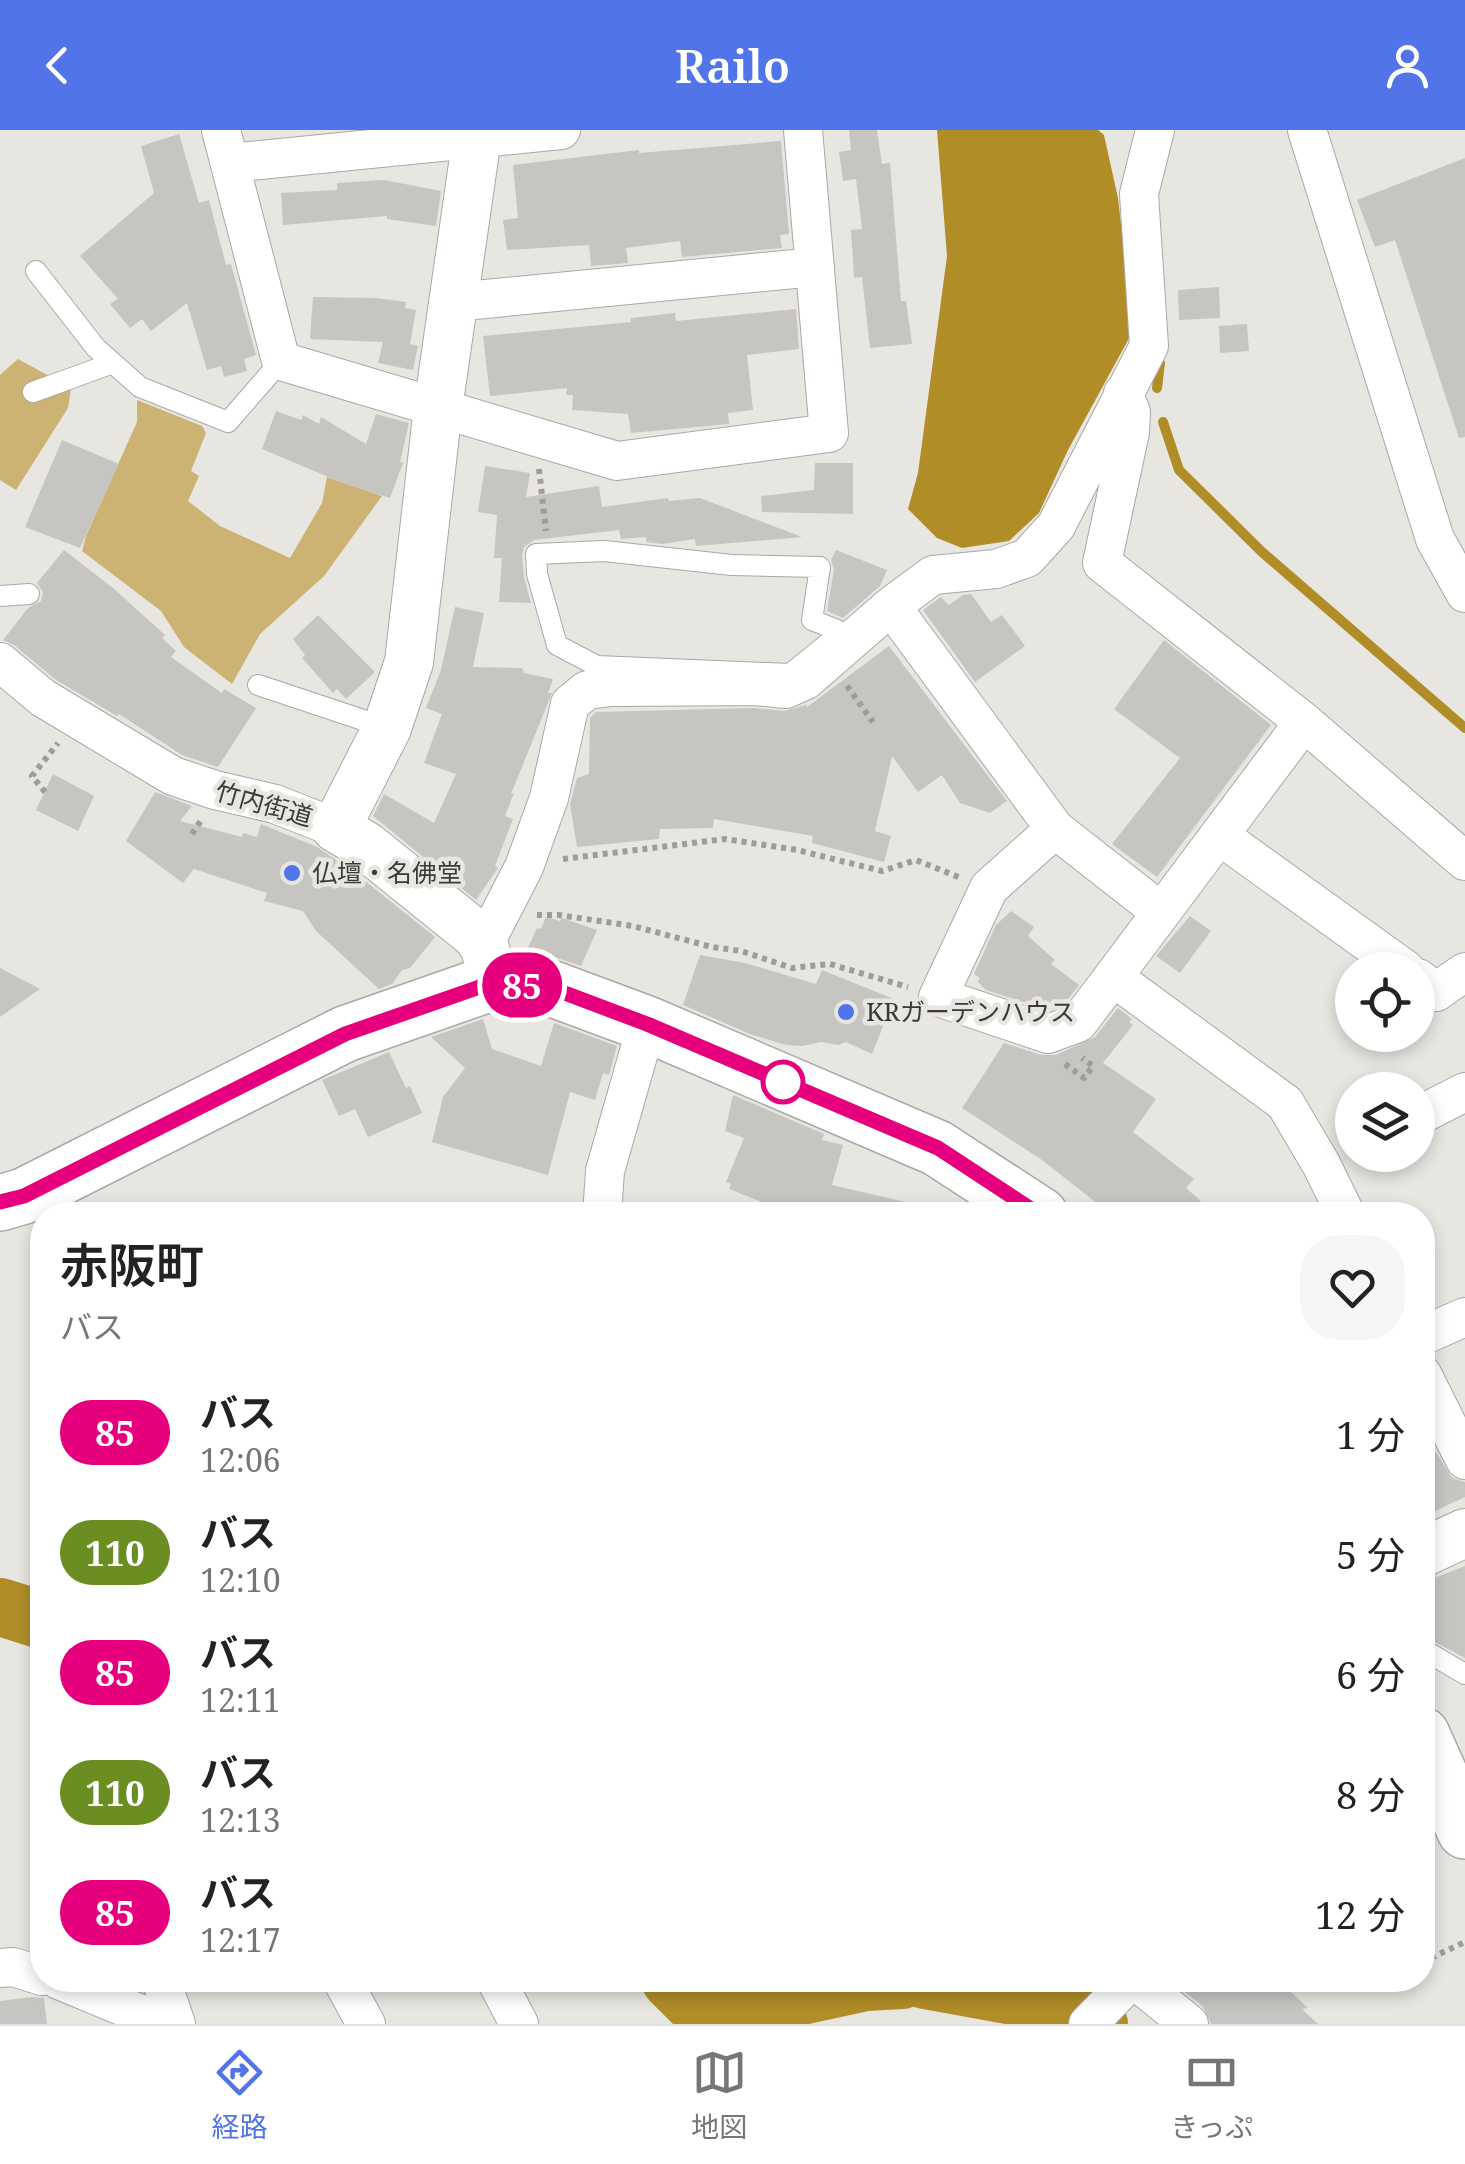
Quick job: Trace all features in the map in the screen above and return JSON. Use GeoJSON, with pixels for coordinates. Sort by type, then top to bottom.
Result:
{"type":"FeatureCollection","features":[{"type":"Feature","properties":{"kind":"highway"},"geometry":{"type":"LineString","coordinates":[[0,1202],[24,1196],[345,1034],[494,945],[554,989],[647,1024],[938,1148],[1019,1202]]}},
{"type":"Feature","properties":{"kind":"highway"},"geometry":{"type":"LineString","coordinates":[[1435,1774],[1465,1831]]}},
{"type":"Feature","properties":{"kind":"street"},"geometry":{"type":"LineString","coordinates":[[561,130],[225,146],[281,361],[616,461],[829,433],[803,130]]}},
{"type":"Feature","properties":{"kind":"street"},"geometry":{"type":"LineString","coordinates":[[494,945],[549,798],[570,704],[587,690],[736,686],[786,690],[806,680],[933,575],[996,570],[1038,549],[1056,526],[1148,346],[1140,194],[1155,130]]}},
{"type":"Feature","properties":{"kind":"street"},"geometry":{"type":"LineString","coordinates":[[1307,130],[1435,539],[1465,593]]}},
{"type":"Feature","properties":{"kind":"street"},"geometry":{"type":"LineString","coordinates":[[336,828],[388,728],[409,662],[438,408],[477,135]]}},
{"type":"Feature","properties":{"kind":"street"},"geometry":{"type":"LineString","coordinates":[[454,302],[815,267]]}},
{"type":"Feature","properties":{"kind":"street"},"geometry":{"type":"LineString","coordinates":[[1124,393],[1132,412],[1130,432],[1102,563],[1304,722],[1465,860]]}},
{"type":"Feature","properties":{"kind":"street"},"geometry":{"type":"LineString","coordinates":[[892,606],[1055,829],[1160,912]]}},
{"type":"Feature","properties":{"kind":"street","name":"竹内街道"},"geometry":{"type":"LineString","coordinates":[[0,662],[43,698],[173,776],[292,809],[336,828],[366,846],[494,945]]}},
{"type":"Feature","properties":{"kind":"street"},"geometry":{"type":"LineString","coordinates":[[1055,829],[989,888],[938,997],[1048,1034],[1078,1023],[1304,722]]}},
{"type":"Feature","properties":{"kind":"street"},"geometry":{"type":"LineString","coordinates":[[1220,836],[1381,952]]}},
{"type":"Feature","properties":{"kind":"street"},"geometry":{"type":"LineString","coordinates":[[1435,991],[1465,972]]}},
{"type":"Feature","properties":{"kind":"street"},"geometry":{"type":"LineString","coordinates":[[1113,977],[1285,1103],[1335,1154]]}},
{"type":"Feature","properties":{"kind":"street"},"geometry":{"type":"LineString","coordinates":[[603,1202],[606,1171],[647,1024]]}},
{"type":"Feature","properties":{"kind":"street"},"geometry":{"type":"LineString","coordinates":[[1435,1107],[1465,1092]]}},
{"type":"Feature","properties":{"kind":"street"},"geometry":{"type":"LineString","coordinates":[[1339,1172],[1344,1202]]}},
{"type":"Feature","properties":{"kind":"street"},"geometry":{"type":"LineString","coordinates":[[1435,1330],[1465,1317]]}},
{"type":"Feature","properties":{"kind":"street"},"geometry":{"type":"LineString","coordinates":[[1435,1400],[1465,1460]]}},
{"type":"Feature","properties":{"kind":"street"},"geometry":{"type":"LineString","coordinates":[[1435,1547],[1465,1533]]}},
{"type":"Feature","properties":{"kind":"street"},"geometry":{"type":"LineString","coordinates":[[0,1968],[30,1973]]}},
{"type":"Feature","properties":{"kind":"street"},"geometry":{"type":"LineString","coordinates":[[88,1992],[166,2024]]}},
{"type":"Feature","properties":{"kind":"street"},"geometry":{"type":"LineString","coordinates":[[165,1992],[176,2024]]}},
{"type":"Feature","properties":{"kind":"street"},"geometry":{"type":"LineString","coordinates":[[349,1992],[366,2024]]}},
{"type":"Feature","properties":{"kind":"street"},"geometry":{"type":"LineString","coordinates":[[502,1992],[519,2024]]}},
{"type":"Feature","properties":{"kind":"street"},"geometry":{"type":"LineString","coordinates":[[1088,2024],[1121,1992]]}},
{"type":"Feature","properties":{"kind":"street"},"geometry":{"type":"LineString","coordinates":[[1148,1992],[1188,2024]]}},
{"type":"Feature","properties":{"kind":"lane"},"geometry":{"type":"LineString","coordinates":[[36,271],[96,348],[140,388],[228,422],[281,361]]}},
{"type":"Feature","properties":{"kind":"lane"},"geometry":{"type":"LineString","coordinates":[[33,392],[113,363]]}},
{"type":"Feature","properties":{"kind":"lane"},"geometry":{"type":"LineString","coordinates":[[604,552],[732,565],[820,567],[812,620],[842,632],[790,674],[598,666],[558,645],[537,574],[536,554],[548,554],[604,552]]}},
{"type":"Feature","properties":{"kind":"lane"},"geometry":{"type":"LineString","coordinates":[[0,596],[29,594]]}},
{"type":"Feature","properties":{"kind":"lane"},"geometry":{"type":"LineString","coordinates":[[258,685],[388,728]]}},
{"type":"Feature","properties":{"kind":"lane"},"geometry":{"type":"LineString","coordinates":[[1435,1657],[1465,1674]]}},
{"type":"Feature","properties":{"kind":"path"},"geometry":{"type":"LineString","coordinates":[[536,438],[548,554]]}},
{"type":"Feature","properties":{"kind":"path"},"geometry":{"type":"LineString","coordinates":[[829,661],[873,722]]}},
{"type":"Feature","properties":{"kind":"path"},"geometry":{"type":"LineString","coordinates":[[44,792],[32,776],[76,718]]}},
{"type":"Feature","properties":{"kind":"path"},"geometry":{"type":"LineString","coordinates":[[527,859],[555,860],[725,839],[797,850],[882,871],[916,860],[989,888]]}},
{"type":"Feature","properties":{"kind":"path"},"geometry":{"type":"LineString","coordinates":[[494,945],[524,915],[559,915],[633,926],[703,945],[740,950],[792,968],[830,964],[852,968],[938,997]]}},
{"type":"Feature","properties":{"kind":"path"},"geometry":{"type":"LineString","coordinates":[[1435,1956],[1465,1942]]}},
{"type":"Feature","properties":{"kind":"shaded area"},"geometry":{"type":"Polygon","coordinates":[[[937,130],[1098,130],[1104,135],[1118,198],[1133,331],[1068,450],[1039,513],[1009,541],[962,548],[937,538],[908,509],[918,473],[947,256],[937,130]]]}},
{"type":"Feature","properties":{"kind":"shaded area"},"geometry":{"type":"Polygon","coordinates":[[[18,359],[71,388],[68,408],[16,490],[0,480],[0,375],[18,359]]]}},
{"type":"Feature","properties":{"kind":"shaded area"},"geometry":{"type":"Polygon","coordinates":[[[137,400],[202,426],[206,433],[191,471],[199,476],[188,501],[220,526],[290,558],[322,503],[327,477],[382,496],[324,576],[260,634],[232,684],[184,647],[161,611],[82,551],[137,422],[137,400]]]}},
{"type":"Feature","properties":{"kind":"building"},"geometry":{"type":"Polygon","coordinates":[[[849,130],[877,130],[882,164],[890,163],[901,301],[906,301],[912,344],[870,348],[862,277],[854,278],[851,230],[862,229],[856,179],[843,181],[839,152],[851,150],[849,130]]]}},
{"type":"Feature","properties":{"kind":"building"},"geometry":{"type":"Polygon","coordinates":[[[179,134],[199,203],[209,200],[256,355],[244,359],[247,371],[224,377],[221,366],[207,370],[187,303],[151,331],[142,319],[130,328],[110,304],[118,299],[80,256],[154,193],[141,146],[179,134]]]}},
{"type":"Feature","properties":{"kind":"building"},"geometry":{"type":"Polygon","coordinates":[[[781,141],[789,234],[780,235],[782,248],[682,257],[680,241],[626,248],[628,263],[591,266],[589,245],[507,250],[503,220],[518,218],[513,165],[639,150],[781,141]]]}},
{"type":"Feature","properties":{"kind":"building"},"geometry":{"type":"Polygon","coordinates":[[[1465,158],[1465,437],[1459,438],[1395,240],[1375,247],[1357,200],[1465,158]]]}},
{"type":"Feature","properties":{"kind":"building"},"geometry":{"type":"Polygon","coordinates":[[[384,180],[441,191],[436,226],[387,216],[283,225],[281,193],[337,190],[337,183],[384,180]]]}},
{"type":"Feature","properties":{"kind":"building"},"geometry":{"type":"Polygon","coordinates":[[[1219,287],[1220,318],[1179,320],[1178,290],[1219,287]]]}},
{"type":"Feature","properties":{"kind":"building"},"geometry":{"type":"Polygon","coordinates":[[[313,297],[406,302],[405,308],[416,310],[410,344],[418,346],[413,370],[378,363],[383,342],[310,339],[313,297]]]}},
{"type":"Feature","properties":{"kind":"building"},"geometry":{"type":"Polygon","coordinates":[[[796,309],[799,349],[747,355],[753,410],[728,413],[729,424],[631,433],[628,414],[572,410],[573,395],[566,395],[567,388],[490,396],[483,336],[631,322],[631,318],[675,313],[676,321],[796,309]]]}},
{"type":"Feature","properties":{"kind":"building"},"geometry":{"type":"Polygon","coordinates":[[[1247,324],[1249,351],[1220,353],[1219,326],[1247,324]]]}},
{"type":"Feature","properties":{"kind":"building"},"geometry":{"type":"Polygon","coordinates":[[[276,411],[301,420],[303,415],[319,424],[321,417],[366,444],[376,414],[409,423],[400,462],[403,463],[390,498],[345,484],[262,449],[276,411]]]}},
{"type":"Feature","properties":{"kind":"building"},"geometry":{"type":"Polygon","coordinates":[[[62,440],[119,464],[80,548],[25,527],[62,440]]]}},
{"type":"Feature","properties":{"kind":"building"},"geometry":{"type":"Polygon","coordinates":[[[815,463],[853,463],[853,514],[762,512],[761,496],[814,490],[815,463]]]}},
{"type":"Feature","properties":{"kind":"building"},"geometry":{"type":"Polygon","coordinates":[[[485,466],[530,473],[526,497],[599,486],[602,507],[700,498],[802,537],[696,546],[695,539],[662,544],[646,542],[646,537],[621,539],[619,530],[534,540],[524,547],[522,555],[531,603],[499,602],[502,558],[494,558],[497,515],[478,512],[485,466]]]}},
{"type":"Feature","properties":{"kind":"building"},"geometry":{"type":"Polygon","coordinates":[[[64,550],[165,635],[162,638],[176,651],[171,657],[222,693],[224,689],[256,708],[218,767],[182,755],[119,714],[56,680],[3,640],[28,608],[41,601],[43,592],[37,583],[64,550]]]}},
{"type":"Feature","properties":{"kind":"building"},"geometry":{"type":"Polygon","coordinates":[[[836,550],[887,570],[880,586],[843,618],[827,611],[834,569],[831,560],[836,550]]]}},
{"type":"Feature","properties":{"kind":"building"},"geometry":{"type":"Polygon","coordinates":[[[971,594],[991,622],[1002,615],[1025,646],[975,682],[923,610],[941,597],[949,605],[971,594]]]}},
{"type":"Feature","properties":{"kind":"building"},"geometry":{"type":"Polygon","coordinates":[[[455,607],[484,613],[473,667],[522,668],[524,673],[553,679],[548,693],[552,693],[511,794],[514,793],[505,816],[513,819],[495,866],[498,868],[476,900],[373,816],[384,794],[434,823],[456,774],[424,763],[442,714],[426,708],[441,670],[455,607]]]}},
{"type":"Feature","properties":{"kind":"building"},"geometry":{"type":"Polygon","coordinates":[[[318,615],[375,672],[346,699],[337,689],[333,693],[302,658],[305,655],[293,639],[318,615]]]}},
{"type":"Feature","properties":{"kind":"building"},"geometry":{"type":"Polygon","coordinates":[[[1164,640],[1271,725],[1157,877],[1112,844],[1180,758],[1114,709],[1164,640]]]}},
{"type":"Feature","properties":{"kind":"building"},"geometry":{"type":"Polygon","coordinates":[[[889,646],[1007,801],[990,813],[960,803],[942,775],[918,792],[892,756],[875,831],[891,836],[884,862],[812,843],[813,836],[714,819],[713,828],[660,829],[659,839],[577,847],[570,804],[577,778],[589,774],[590,718],[596,712],[754,708],[784,711],[807,707],[889,646]]]}},
{"type":"Feature","properties":{"kind":"building"},"geometry":{"type":"Polygon","coordinates":[[[53,774],[94,796],[78,831],[36,810],[53,774]]]}},
{"type":"Feature","properties":{"kind":"building"},"geometry":{"type":"Polygon","coordinates":[[[155,792],[192,806],[180,821],[242,837],[243,833],[257,837],[261,824],[317,847],[435,937],[410,968],[402,970],[392,984],[379,989],[316,931],[303,911],[264,901],[267,893],[194,869],[183,883],[126,841],[155,792]]]}},
{"type":"Feature","properties":{"kind":"building"},"geometry":{"type":"Polygon","coordinates":[[[1011,911],[1034,927],[1028,936],[1055,960],[1051,964],[1079,985],[1064,1004],[1048,1010],[986,990],[978,982],[980,978],[974,974],[996,925],[1011,911]]]}},
{"type":"Feature","properties":{"kind":"building"},"geometry":{"type":"Polygon","coordinates":[[[1190,916],[1211,931],[1180,973],[1156,956],[1190,916]]]}},
{"type":"Feature","properties":{"kind":"building"},"geometry":{"type":"Polygon","coordinates":[[[546,917],[597,930],[581,966],[525,954],[546,917]]]}},
{"type":"Feature","properties":{"kind":"building"},"geometry":{"type":"Polygon","coordinates":[[[700,955],[745,963],[816,984],[822,970],[894,999],[872,1054],[846,1042],[786,1045],[683,1005],[700,955]]]}},
{"type":"Feature","properties":{"kind":"building"},"geometry":{"type":"Polygon","coordinates":[[[0,968],[40,989],[0,1017],[0,968]]]}},
{"type":"Feature","properties":{"kind":"building"},"geometry":{"type":"Polygon","coordinates":[[[1118,1008],[1132,1019],[1129,1022],[1133,1025],[1103,1063],[1156,1099],[1133,1132],[1194,1179],[1186,1188],[1200,1202],[1095,1202],[1042,1160],[962,1108],[1004,1043],[1041,1055],[1056,1055],[1095,1037],[1118,1008]]]}},
{"type":"Feature","properties":{"kind":"building"},"geometry":{"type":"Polygon","coordinates":[[[483,1019],[492,1049],[541,1066],[554,1023],[617,1046],[609,1075],[603,1073],[595,1100],[570,1092],[548,1175],[432,1142],[443,1097],[465,1068],[431,1037],[483,1019]]]}},
{"type":"Feature","properties":{"kind":"building"},"geometry":{"type":"Polygon","coordinates":[[[389,1052],[422,1113],[368,1137],[355,1109],[339,1116],[322,1080],[389,1052]]]}},
{"type":"Feature","properties":{"kind":"building"},"geometry":{"type":"Polygon","coordinates":[[[733,1095],[824,1134],[822,1140],[843,1145],[832,1185],[905,1202],[762,1202],[729,1189],[731,1184],[726,1182],[744,1138],[725,1131],[733,1095]]]}},
{"type":"Feature","properties":{"kind":"building"},"geometry":{"type":"Polygon","coordinates":[[[1435,1451],[1452,1478],[1465,1482],[1465,1497],[1435,1511],[1435,1451]]]}},
{"type":"Feature","properties":{"kind":"building"},"geometry":{"type":"Polygon","coordinates":[[[1465,1566],[1465,1658],[1435,1642],[1435,1578],[1465,1566]]]}},
{"type":"Feature","properties":{"kind":"building"},"geometry":{"type":"Polygon","coordinates":[[[1185,1992],[1291,1992],[1318,2024],[1211,2024],[1203,2007],[1185,1992]]]}},
{"type":"Feature","properties":{"kind":"building"},"geometry":{"type":"Polygon","coordinates":[[[44,1998],[47,2024],[0,2024],[0,2001],[44,1998]]]}},
{"type":"Feature","properties":{"kind":"waterway"},"geometry":{"type":"LineString","coordinates":[[1157,388],[1160,363]]}},
{"type":"Feature","properties":{"kind":"waterway"},"geometry":{"type":"LineString","coordinates":[[1163,422],[1179,470],[1262,552],[1465,728]]}},
{"type":"Feature","properties":{"kind":"waterway"},"geometry":{"type":"LineString","coordinates":[[0,1607],[30,1616]]}},
{"type":"Feature","properties":{"kind":"waterway"},"geometry":{"type":"LineString","coordinates":[[682,1992],[693,2003],[741,2009],[820,1992]]}},
{"type":"Feature","properties":{"kind":"waterway"},"geometry":{"type":"LineString","coordinates":[[991,1992],[1074,2007],[1099,2024]]}},
{"type":"Feature","properties":{"kind":"bus line","name":"85"},"geometry":{"type":"LineString","coordinates":[[0,1202],[24,1196],[345,1034],[494,982],[554,989],[647,1024],[938,1148],[1023,1202]]}},
{"type":"Feature","properties":{"kind":"place","name":"仏壇・名佛堂"},"geometry":{"type":"Point","coordinates":[292,873]}},
{"type":"Feature","properties":{"kind":"place","name":"KRガーデンハウス"},"geometry":{"type":"Point","coordinates":[846,1012]}}]}
